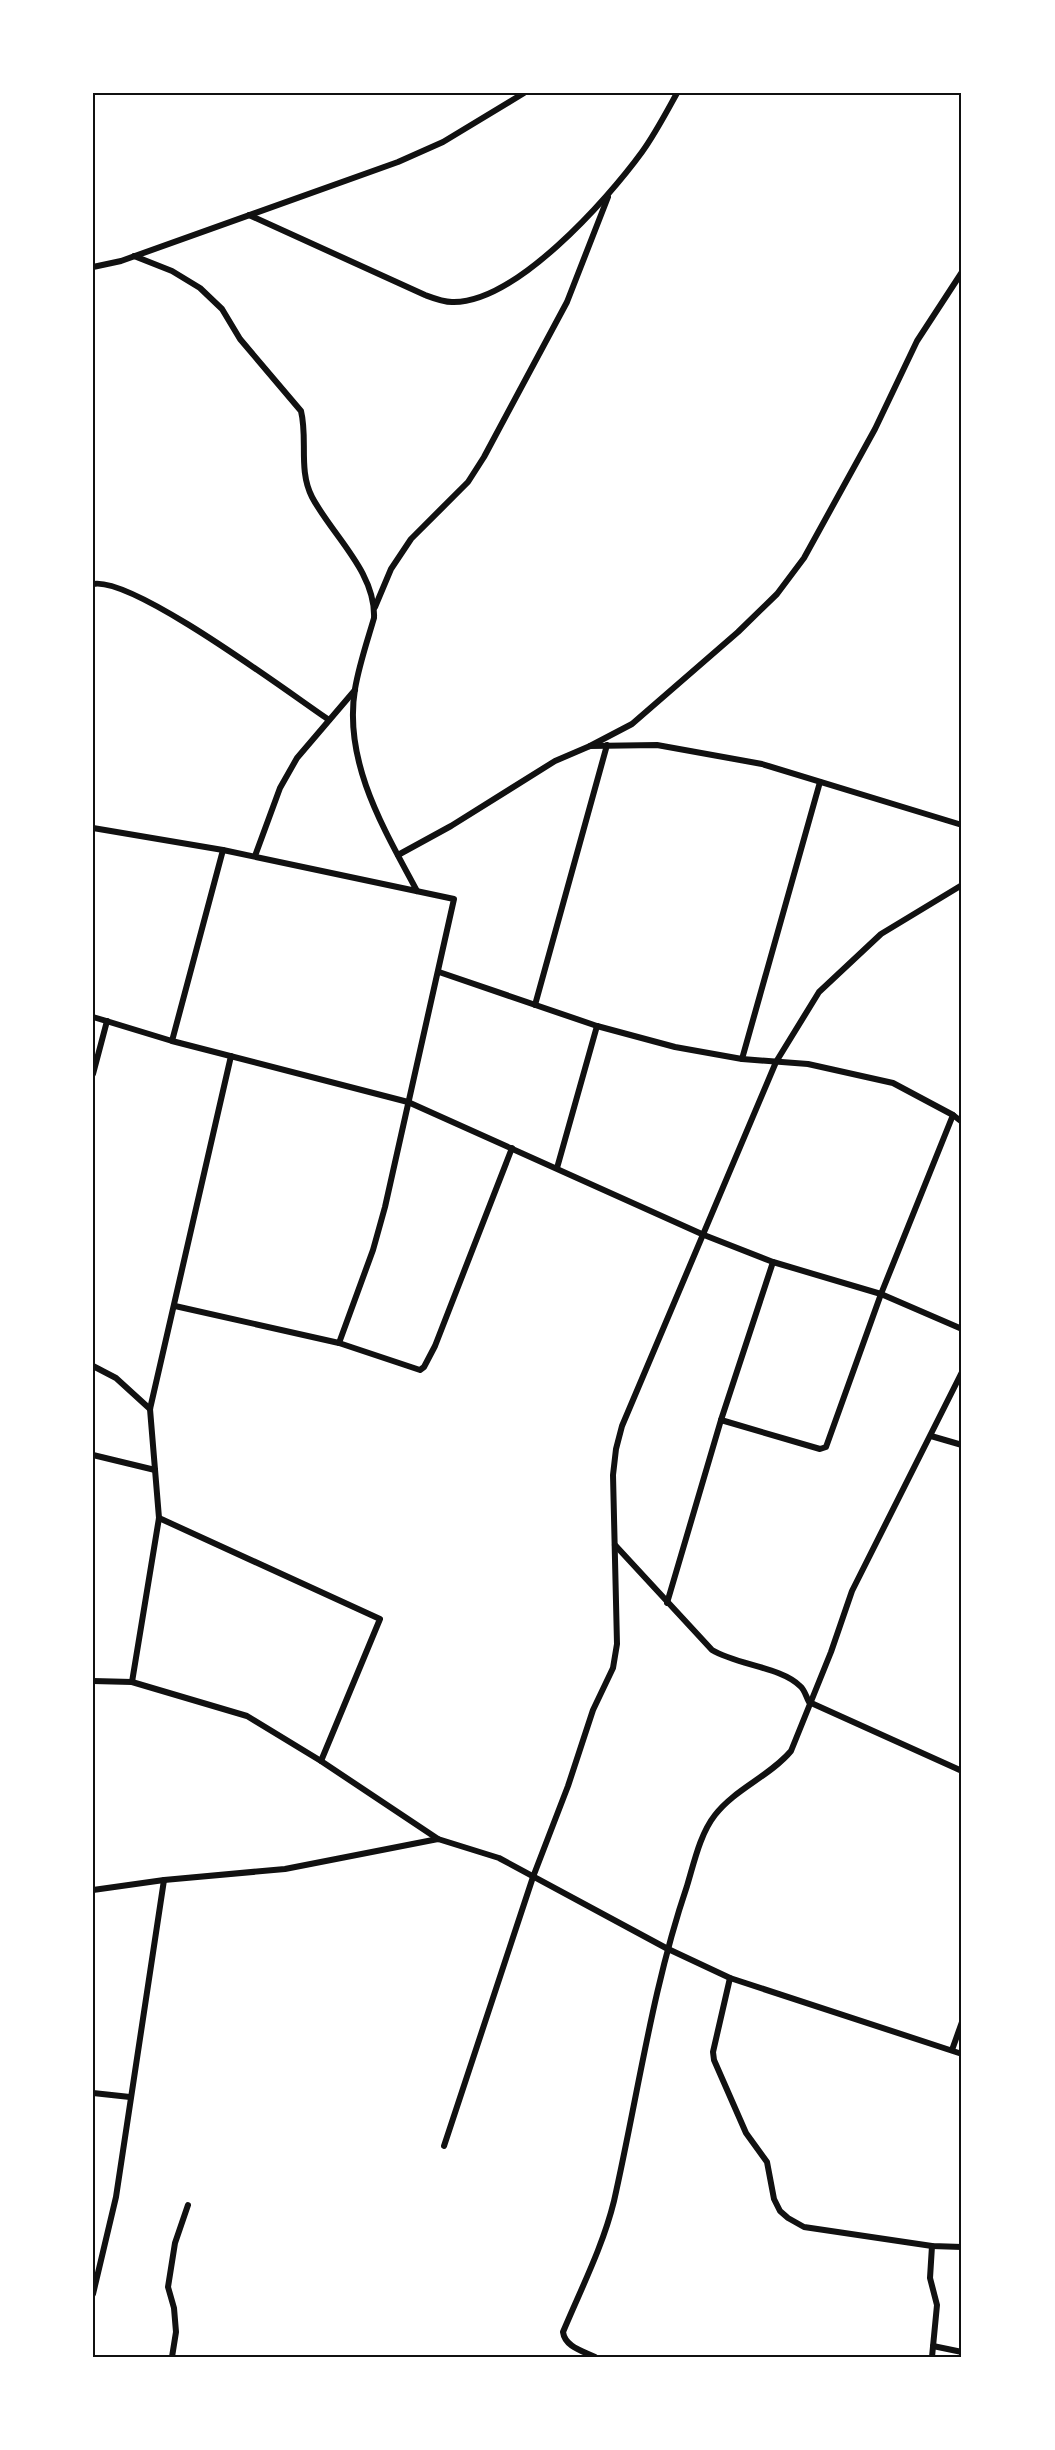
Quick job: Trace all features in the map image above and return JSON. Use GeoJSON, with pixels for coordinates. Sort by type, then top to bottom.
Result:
{"type":"FeatureCollection","features":[{"type":"Feature","properties":{"kind":"street"},"geometry":{"type":"LineString","coordinates":[[93,267],[134,256],[398,162],[443,142],[524,93]]}},
{"type":"Feature","properties":{"kind":"street"},"geometry":{"type":"LineString","coordinates":[[249,215],[425,296],[451,302],[476,298],[524,275],[610,192],[643,151],[677,93]]}},
{"type":"Feature","properties":{"kind":"street"},"geometry":{"type":"LineString","coordinates":[[417,891],[374,810],[363,777],[354,724],[355,690],[375,607],[390,569],[411,539],[448,505],[468,482],[484,457],[567,302],[610,192]]}},
{"type":"Feature","properties":{"kind":"street"},"geometry":{"type":"LineString","coordinates":[[134,256],[172,270],[200,288],[222,309],[240,339],[301,411],[305,425],[304,481],[312,498],[365,581],[375,607]]}},
{"type":"Feature","properties":{"kind":"street"},"geometry":{"type":"LineString","coordinates":[[398,855],[451,826],[555,761],[632,724],[738,632],[777,594],[804,558],[875,429],[917,341],[962,272]]}},
{"type":"Feature","properties":{"kind":"street"},"geometry":{"type":"LineString","coordinates":[[93,584],[101,582],[166,610],[329,720]]}},
{"type":"Feature","properties":{"kind":"street"},"geometry":{"type":"LineString","coordinates":[[255,856],[280,788],[297,758],[355,690]]}},
{"type":"Feature","properties":{"kind":"street"},"geometry":{"type":"LineString","coordinates":[[535,1005],[607,745]]}},
{"type":"Feature","properties":{"kind":"street"},"geometry":{"type":"LineString","coordinates":[[590,746],[657,745],[762,764],[962,825]]}},
{"type":"Feature","properties":{"kind":"street"},"geometry":{"type":"LineString","coordinates":[[741,1059],[820,782]]}},
{"type":"Feature","properties":{"kind":"street"},"geometry":{"type":"LineString","coordinates":[[93,828],[255,856],[454,899],[440,972],[373,1250],[339,1343]]}},
{"type":"Feature","properties":{"kind":"street"},"geometry":{"type":"LineString","coordinates":[[172,1041],[223,850]]}},
{"type":"Feature","properties":{"kind":"street"},"geometry":{"type":"LineString","coordinates":[[444,2146],[533,1877],[568,1786],[593,1710],[613,1668],[617,1644],[615,1449],[622,1426],[776,1062],[819,992],[881,934],[962,885]]}},
{"type":"Feature","properties":{"kind":"street"},"geometry":{"type":"LineString","coordinates":[[440,972],[597,1026],[684,1050],[741,1059],[808,1064],[893,1083],[962,1122]]}},
{"type":"Feature","properties":{"kind":"street"},"geometry":{"type":"LineString","coordinates":[[93,1017],[172,1041],[408,1102],[704,1235],[773,1262],[881,1294],[962,1329]]}},
{"type":"Feature","properties":{"kind":"street"},"geometry":{"type":"LineString","coordinates":[[93,1074],[106,1021]]}},
{"type":"Feature","properties":{"kind":"street"},"geometry":{"type":"LineString","coordinates":[[557,1168],[597,1026]]}},
{"type":"Feature","properties":{"kind":"street"},"geometry":{"type":"LineString","coordinates":[[132,1682],[159,1518],[150,1409],[231,1056]]}},
{"type":"Feature","properties":{"kind":"street"},"geometry":{"type":"LineString","coordinates":[[721,1420],[820,1449],[826,1447],[881,1294],[953,1115]]}},
{"type":"Feature","properties":{"kind":"street"},"geometry":{"type":"LineString","coordinates":[[175,1306],[339,1343],[415,1370],[424,1368],[512,1148]]}},
{"type":"Feature","properties":{"kind":"street"},"geometry":{"type":"LineString","coordinates":[[667,1603],[721,1420],[773,1262]]}},
{"type":"Feature","properties":{"kind":"street"},"geometry":{"type":"LineString","coordinates":[[93,1366],[116,1378],[150,1409]]}},
{"type":"Feature","properties":{"kind":"street"},"geometry":{"type":"LineString","coordinates":[[596,2357],[570,2345],[564,2338],[563,2332],[596,2255],[613,2203],[666,1948],[701,1842],[714,1816],[726,1803],[781,1763],[792,1751],[852,1591],[962,1372]]}},
{"type":"Feature","properties":{"kind":"street"},"geometry":{"type":"LineString","coordinates":[[931,1436],[962,1445]]}},
{"type":"Feature","properties":{"kind":"street"},"geometry":{"type":"LineString","coordinates":[[93,1455],[155,1470]]}},
{"type":"Feature","properties":{"kind":"street"},"geometry":{"type":"LineString","coordinates":[[159,1518],[380,1619],[321,1761]]}},
{"type":"Feature","properties":{"kind":"street"},"geometry":{"type":"LineString","coordinates":[[615,1545],[712,1650],[726,1658],[793,1680],[802,1687],[809,1702],[962,1771]]}},
{"type":"Feature","properties":{"kind":"street"},"geometry":{"type":"LineString","coordinates":[[93,1681],[132,1682],[247,1716],[321,1761],[438,1839],[499,1858],[666,1948],[730,1978],[962,2054]]}},
{"type":"Feature","properties":{"kind":"street"},"geometry":{"type":"LineString","coordinates":[[93,1890],[164,1880],[285,1869],[438,1839]]}},
{"type":"Feature","properties":{"kind":"street"},"geometry":{"type":"LineString","coordinates":[[93,2294],[116,2197],[164,1880]]}},
{"type":"Feature","properties":{"kind":"street"},"geometry":{"type":"LineString","coordinates":[[730,1978],[713,2052],[714,2060],[746,2133],[767,2162],[774,2199],[780,2211],[804,2228],[932,2246],[962,2247]]}},
{"type":"Feature","properties":{"kind":"street"},"geometry":{"type":"LineString","coordinates":[[952,2050],[962,2022]]}},
{"type":"Feature","properties":{"kind":"street"},"geometry":{"type":"LineString","coordinates":[[93,2092],[130,2097]]}},
{"type":"Feature","properties":{"kind":"street"},"geometry":{"type":"LineString","coordinates":[[172,2357],[176,2332],[174,2308],[168,2287],[175,2243],[188,2205]]}},
{"type":"Feature","properties":{"kind":"street"},"geometry":{"type":"LineString","coordinates":[[932,2246],[930,2278],[937,2305],[932,2357]]}},
{"type":"Feature","properties":{"kind":"street"},"geometry":{"type":"LineString","coordinates":[[933,2346],[962,2352]]}}]}
